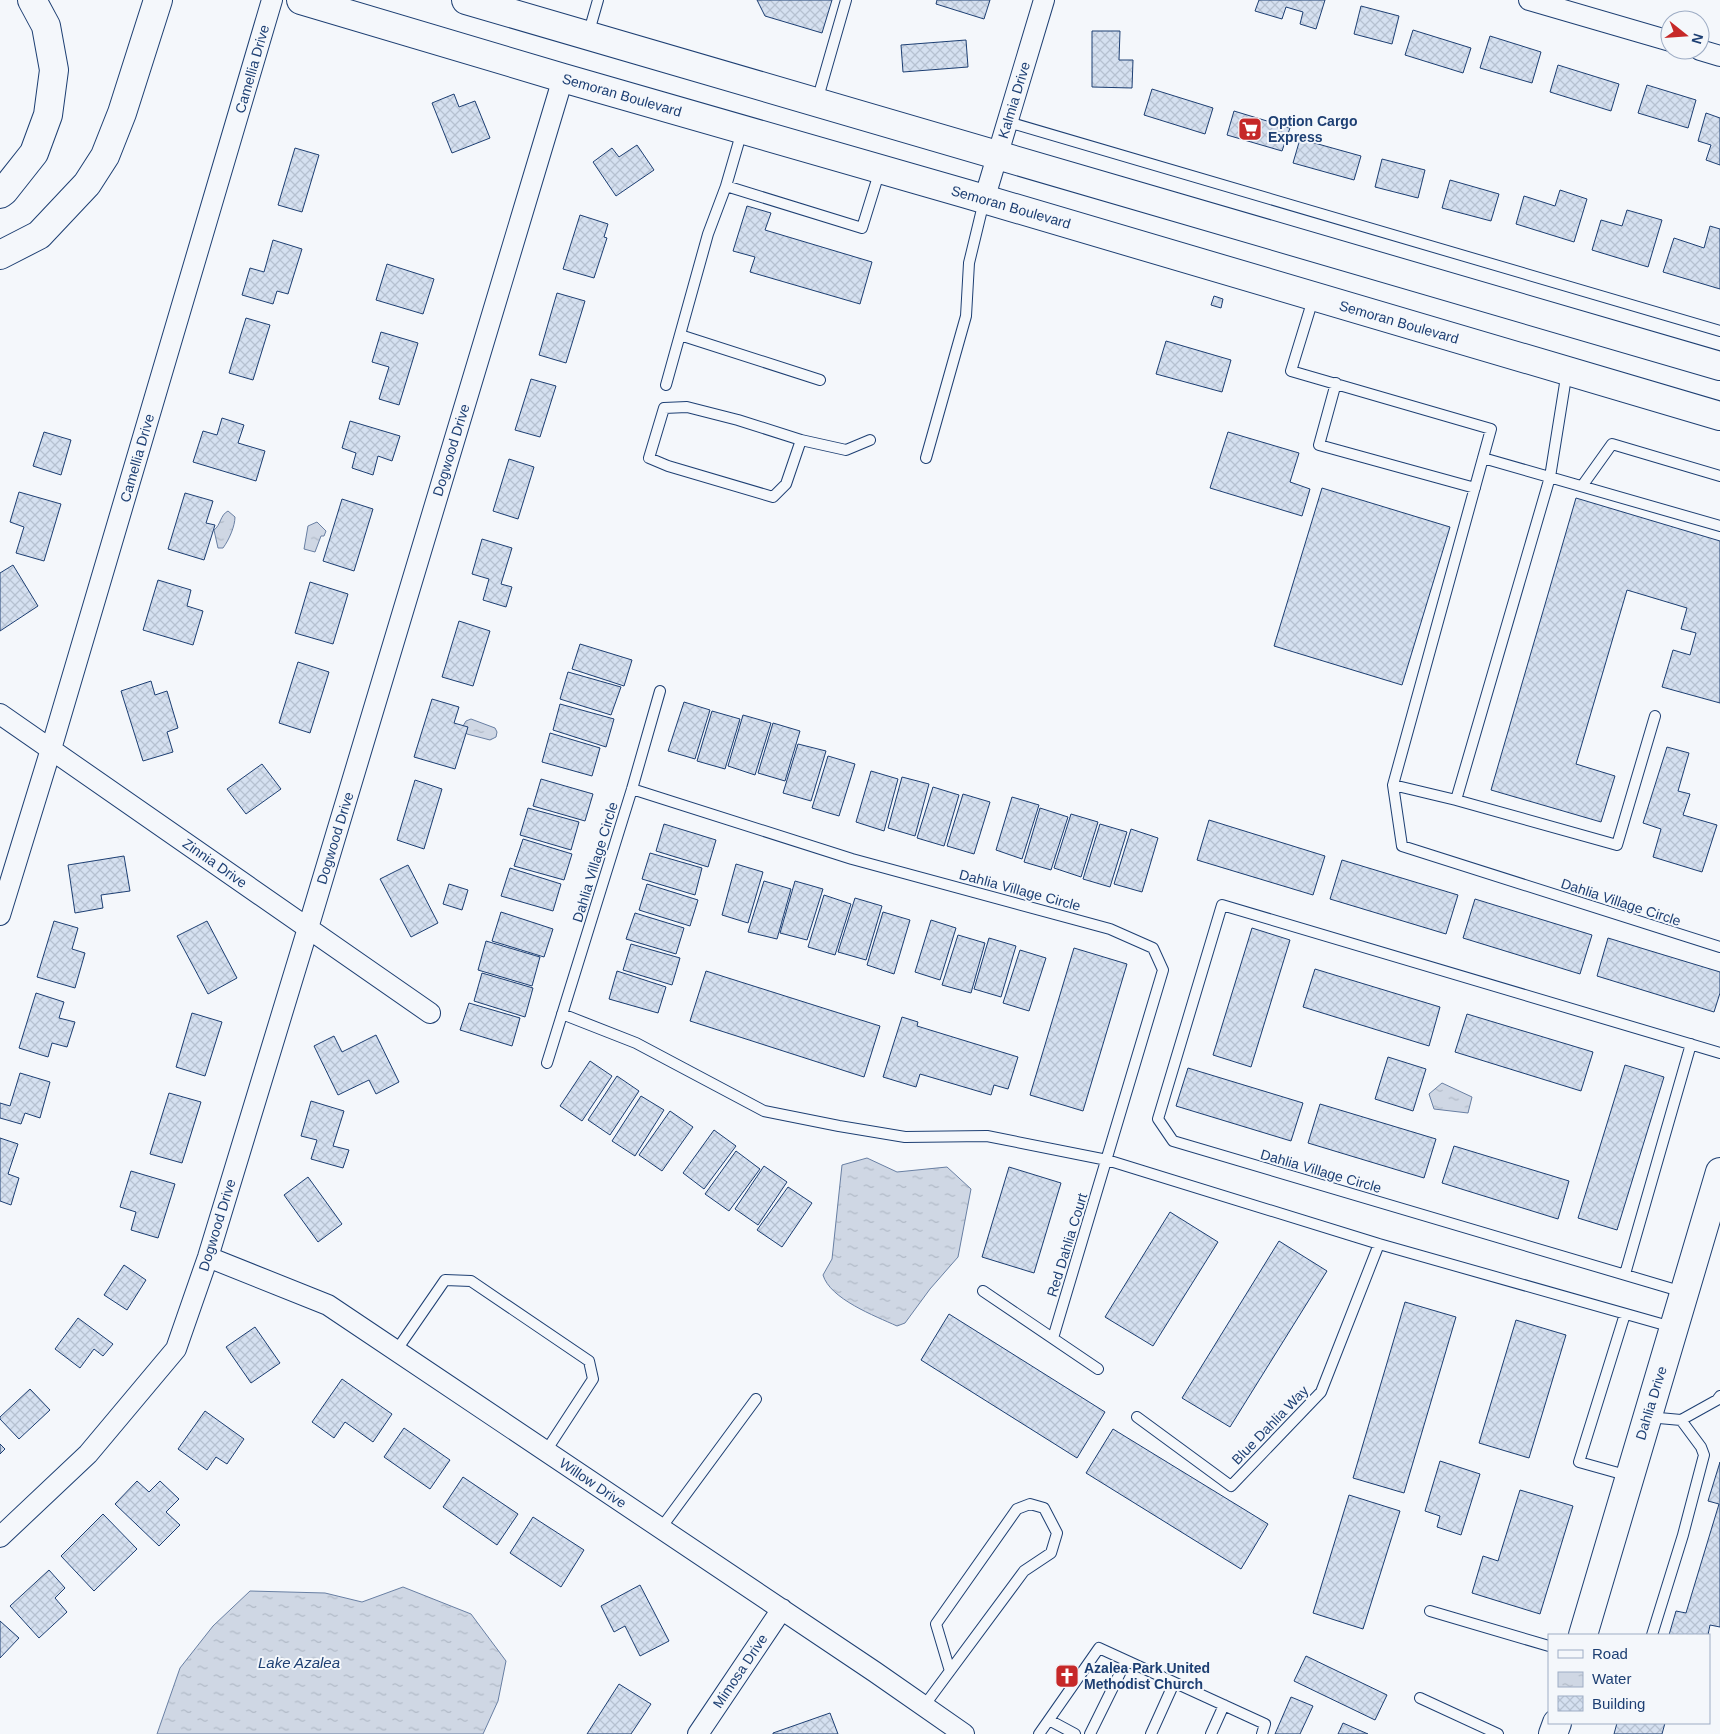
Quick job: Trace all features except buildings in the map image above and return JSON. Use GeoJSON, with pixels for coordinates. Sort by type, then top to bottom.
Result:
{"type":"FeatureCollection","features":[{"type":"Feature","properties":{"kind":"main road"},"geometry":{"type":"LineString","coordinates":[[0,194],[34,153],[48,115],[54,70],[46,26],[32,0]]}},
{"type":"Feature","properties":{"kind":"main road"},"geometry":{"type":"LineString","coordinates":[[0,255],[39,235],[87,184],[100,163],[122,114],[158,0]]}},
{"type":"Feature","properties":{"kind":"main road","name":"Semoran Boulevard"},"geometry":{"type":"LineString","coordinates":[[301,0],[1720,416]]}},
{"type":"Feature","properties":{"kind":"main road"},"geometry":{"type":"LineString","coordinates":[[466,0],[1720,366]]}},
{"type":"Feature","properties":{"kind":"main road","name":"Dahlia Drive"},"geometry":{"type":"LineString","coordinates":[[1583,1634],[1719,1176]]}},
{"type":"Feature","properties":{"kind":"street","name":"Camellia Drive"},"geometry":{"type":"LineString","coordinates":[[0,914],[51,749],[272,0]]}},
{"type":"Feature","properties":{"kind":"street","name":"Kalmia Drive"},"geometry":{"type":"LineString","coordinates":[[984,200],[1044,0]]}},
{"type":"Feature","properties":{"kind":"street"},"geometry":{"type":"LineString","coordinates":[[1528,0],[1660,38]]}},
{"type":"Feature","properties":{"kind":"street","name":"Dogwood Drive"},"geometry":{"type":"LineString","coordinates":[[0,1537],[88,1454],[176,1349],[208,1257],[563,78]]}},
{"type":"Feature","properties":{"kind":"street","name":"Zinnia Drive"},"geometry":{"type":"LineString","coordinates":[[0,714],[430,1013]]}},
{"type":"Feature","properties":{"kind":"street","name":"Willow Drive"},"geometry":{"type":"LineString","coordinates":[[208,1257],[328,1306],[782,1609],[964,1734]]}},
{"type":"Feature","properties":{"kind":"street","name":"Mimosa Drive"},"geometry":{"type":"LineString","coordinates":[[698,1734],[782,1609]]}},
{"type":"Feature","properties":{"kind":"lane"},"geometry":{"type":"LineString","coordinates":[[588,36],[598,0]]}},
{"type":"Feature","properties":{"kind":"lane"},"geometry":{"type":"LineString","coordinates":[[816,102],[846,0]]}},
{"type":"Feature","properties":{"kind":"lane"},"geometry":{"type":"LineString","coordinates":[[1008,122],[1720,331]]}},
{"type":"Feature","properties":{"kind":"lane"},"geometry":{"type":"LineString","coordinates":[[666,385],[708,234],[726,186],[742,130]]}},
{"type":"Feature","properties":{"kind":"lane"},"geometry":{"type":"LineString","coordinates":[[726,186],[862,228],[880,170]]}},
{"type":"Feature","properties":{"kind":"lane"},"geometry":{"type":"LineString","coordinates":[[926,458],[966,316],[969,263],[984,200]]}},
{"type":"Feature","properties":{"kind":"lane"},"geometry":{"type":"LineString","coordinates":[[1314,296],[1291,371],[1491,429],[1394,785],[1456,800],[1617,845],[1655,716]]}},
{"type":"Feature","properties":{"kind":"lane"},"geometry":{"type":"LineString","coordinates":[[680,335],[820,380]]}},
{"type":"Feature","properties":{"kind":"lane"},"geometry":{"type":"LineString","coordinates":[[1456,800],[1550,477],[1568,371]]}},
{"type":"Feature","properties":{"kind":"lane"},"geometry":{"type":"LineString","coordinates":[[1336,384],[1319,445],[1475,488]]}},
{"type":"Feature","properties":{"kind":"lane"},"geometry":{"type":"LineString","coordinates":[[801,440],[786,484],[773,497],[668,466],[649,458],[664,408],[688,407],[738,420],[801,440],[846,450],[870,440]]}},
{"type":"Feature","properties":{"kind":"lane"},"geometry":{"type":"LineString","coordinates":[[1582,486],[1612,444],[1720,476]]}},
{"type":"Feature","properties":{"kind":"lane"},"geometry":{"type":"LineString","coordinates":[[1483,458],[1720,526]]}},
{"type":"Feature","properties":{"kind":"lane"},"geometry":{"type":"LineString","coordinates":[[632,789],[660,691]]}},
{"type":"Feature","properties":{"kind":"lane","name":"Dahlia Village Circle"},"geometry":{"type":"LineString","coordinates":[[1394,785],[1402,846],[1720,947]]}},
{"type":"Feature","properties":{"kind":"lane","name":"Dahlia Village Circle"},"geometry":{"type":"LineString","coordinates":[[547,1063],[632,789],[852,859],[1110,929],[1153,948],[1163,970],[1107,1160]]}},
{"type":"Feature","properties":{"kind":"lane","name":"Dahlia Village Circle"},"geometry":{"type":"LineString","coordinates":[[1684,1292],[1173,1142],[1158,1119],[1222,905],[1720,1052]]}},
{"type":"Feature","properties":{"kind":"lane"},"geometry":{"type":"LineString","coordinates":[[562,1014],[636,1044],[764,1111],[905,1137],[987,1136],[1107,1160],[1379,1244],[1674,1328]]}},
{"type":"Feature","properties":{"kind":"lane"},"geometry":{"type":"LineString","coordinates":[[1625,1274],[1691,1044]]}},
{"type":"Feature","properties":{"kind":"lane","name":"Red Dahlia Court"},"geometry":{"type":"LineString","coordinates":[[1053,1338],[1107,1160]]}},
{"type":"Feature","properties":{"kind":"lane","name":"Blue Dahlia Way"},"geometry":{"type":"LineString","coordinates":[[1138,1417],[1231,1486],[1321,1392],[1379,1244]]}},
{"type":"Feature","properties":{"kind":"lane"},"geometry":{"type":"LineString","coordinates":[[396,1351],[445,1280],[470,1281],[589,1362],[593,1379],[546,1451]]}},
{"type":"Feature","properties":{"kind":"lane"},"geometry":{"type":"LineString","coordinates":[[982,1291],[1098,1369]]}},
{"type":"Feature","properties":{"kind":"lane"},"geometry":{"type":"LineString","coordinates":[[1625,1314],[1580,1462],[1630,1476]]}},
{"type":"Feature","properties":{"kind":"lane"},"geometry":{"type":"LineString","coordinates":[[1647,1417],[1681,1420],[1717,1400],[1720,1396]]}},
{"type":"Feature","properties":{"kind":"lane"},"geometry":{"type":"LineString","coordinates":[[661,1528],[756,1399]]}},
{"type":"Feature","properties":{"kind":"lane"},"geometry":{"type":"LineString","coordinates":[[1652,1634],[1683,1535],[1704,1455],[1701,1447],[1681,1420]]}},
{"type":"Feature","properties":{"kind":"lane"},"geometry":{"type":"LineString","coordinates":[[924,1706],[1024,1571],[1051,1553],[1057,1533],[1044,1508],[1030,1504],[1016,1509],[936,1624],[950,1670]]}},
{"type":"Feature","properties":{"kind":"lane"},"geometry":{"type":"LineString","coordinates":[[1430,1611],[1548,1646]]}},
{"type":"Feature","properties":{"kind":"lane"},"geometry":{"type":"LineString","coordinates":[[1039,1734],[1099,1648],[1265,1724],[1262,1734]]}},
{"type":"Feature","properties":{"kind":"lane"},"geometry":{"type":"LineString","coordinates":[[1090,1734],[1126,1661]]}},
{"type":"Feature","properties":{"kind":"lane"},"geometry":{"type":"LineString","coordinates":[[1152,1734],[1174,1683]]}},
{"type":"Feature","properties":{"kind":"lane"},"geometry":{"type":"LineString","coordinates":[[1420,1698],[1498,1734]]}},
{"type":"Feature","properties":{"kind":"lane"},"geometry":{"type":"LineString","coordinates":[[1211,1734],[1224,1705]]}},
{"type":"Feature","properties":{"kind":"lane"},"geometry":{"type":"LineString","coordinates":[[1049,1720],[1075,1734]]}},
{"type":"Feature","properties":{"kind":"water"},"geometry":{"type":"Polygon","coordinates":[[[228,511],[235,517],[234,525],[223,548],[218,548],[214,530],[223,515],[228,511]]]}},
{"type":"Feature","properties":{"kind":"water"},"geometry":{"type":"Polygon","coordinates":[[[317,522],[326,531],[324,536],[321,536],[315,552],[304,549],[308,526],[317,522]]]}},
{"type":"Feature","properties":{"kind":"water"},"geometry":{"type":"Polygon","coordinates":[[[471,719],[495,728],[497,732],[496,737],[490,740],[467,734],[463,726],[466,721],[471,719]]]}},
{"type":"Feature","properties":{"kind":"water"},"geometry":{"type":"Polygon","coordinates":[[[1442,1083],[1472,1097],[1468,1113],[1434,1109],[1429,1094],[1442,1083]]]}},
{"type":"Feature","properties":{"kind":"water"},"geometry":{"type":"Polygon","coordinates":[[[867,1158],[897,1172],[947,1167],[971,1189],[958,1257],[930,1289],[905,1323],[897,1326],[854,1306],[834,1292],[827,1284],[823,1275],[832,1259],[842,1165],[867,1158]]]}},
{"type":"Feature","properties":{"kind":"water","name":"Lake Azalea"},"geometry":{"type":"Polygon","coordinates":[[[403,1587],[471,1614],[506,1661],[498,1701],[483,1734],[157,1734],[180,1668],[213,1626],[250,1591],[325,1593],[362,1602],[403,1587]]]}},
{"type":"Feature","properties":{"kind":"place","name":"Option Cargo Express"},"geometry":{"type":"Point","coordinates":[1250,129]}},
{"type":"Feature","properties":{"kind":"place","name":"Azalea Park United Methodist Church"},"geometry":{"type":"Point","coordinates":[1067,1676]}}]}
